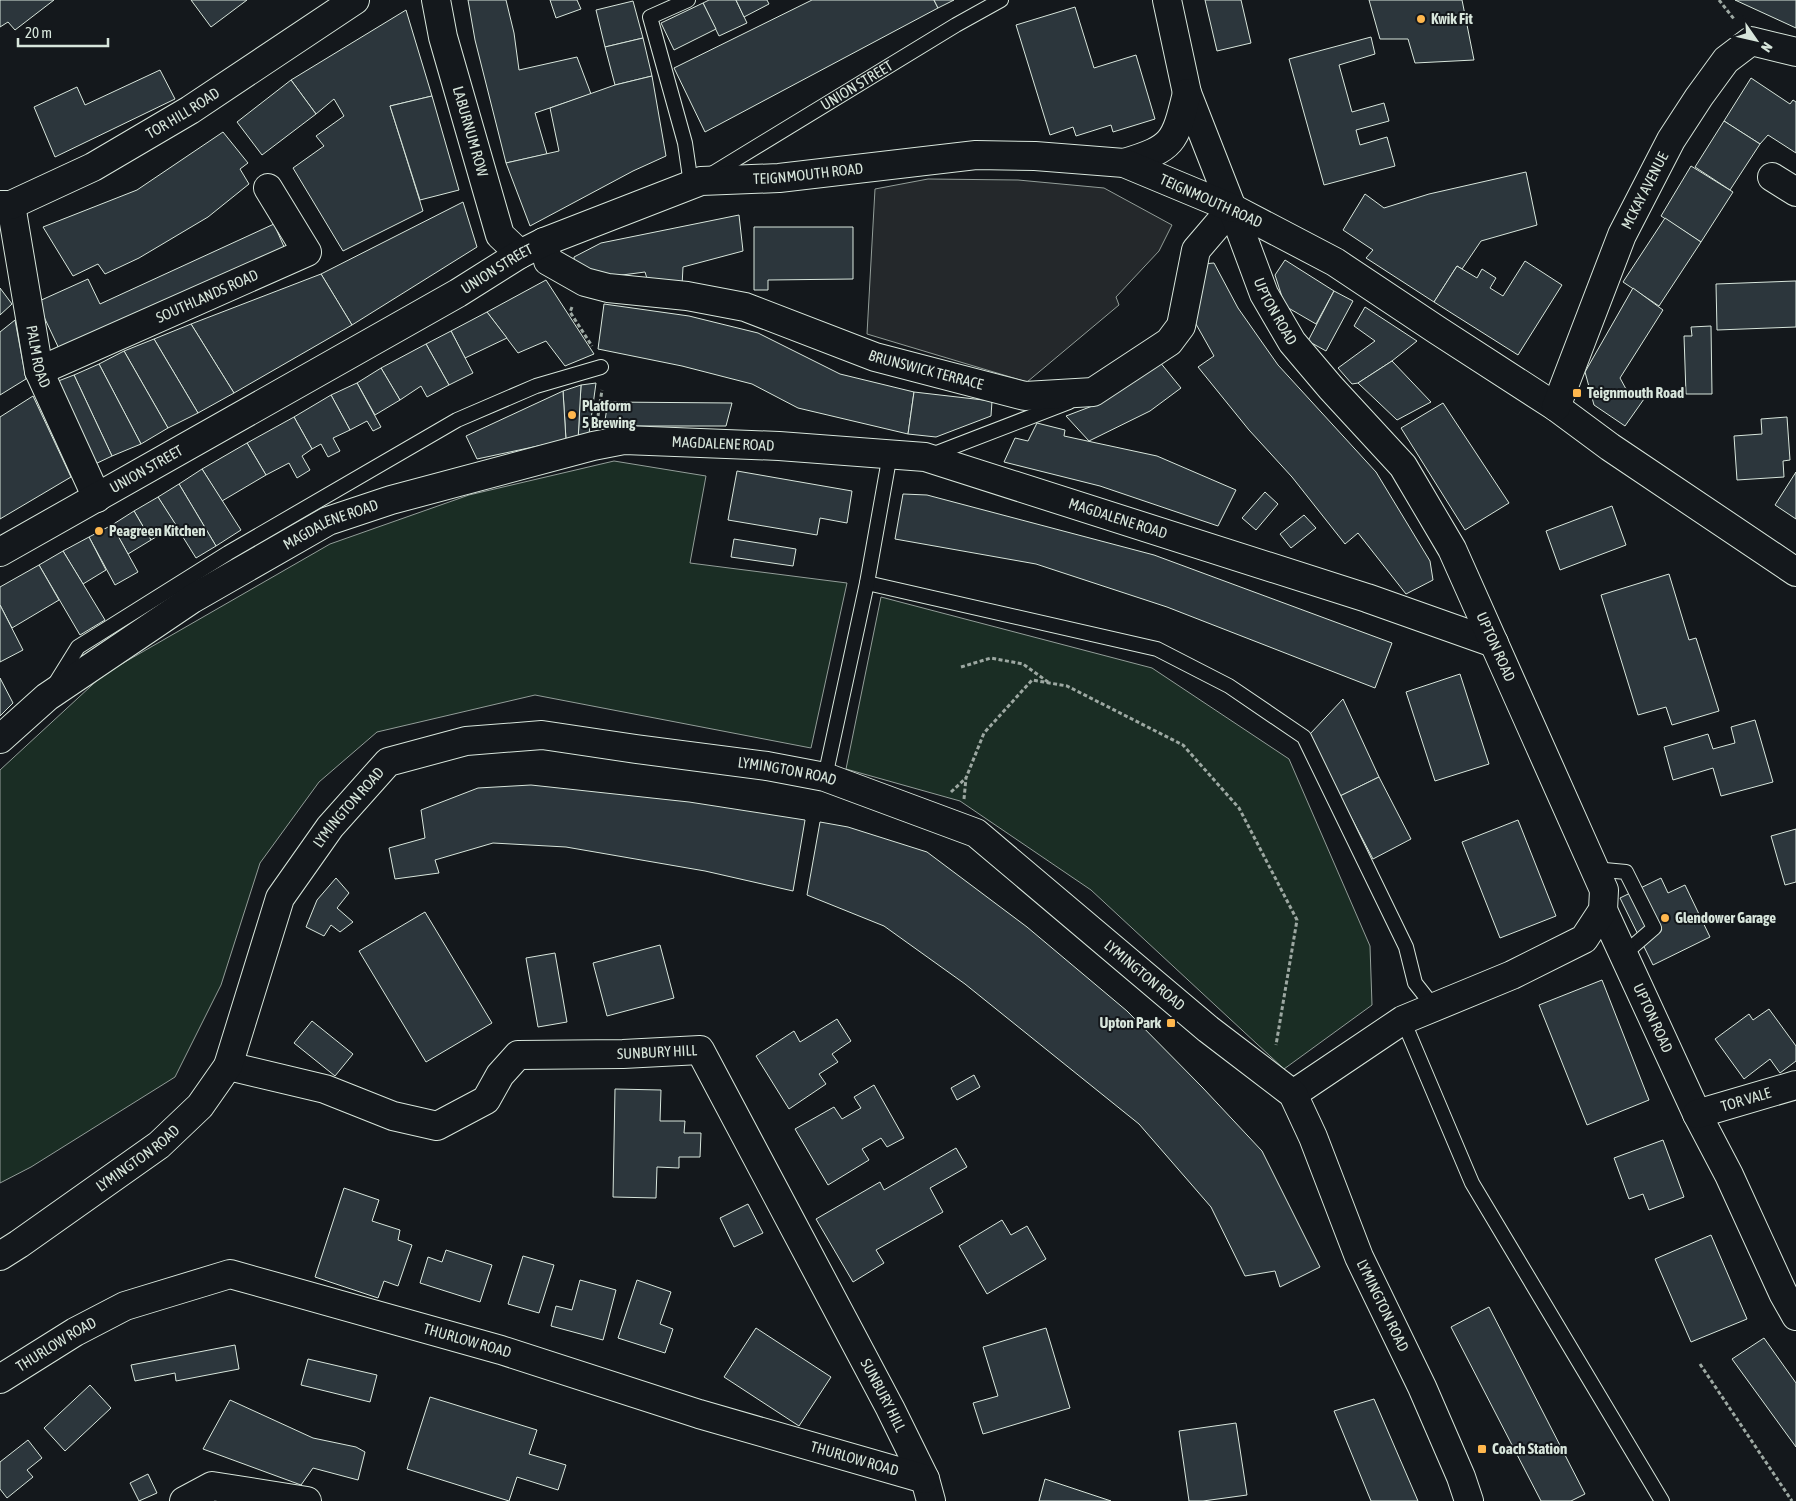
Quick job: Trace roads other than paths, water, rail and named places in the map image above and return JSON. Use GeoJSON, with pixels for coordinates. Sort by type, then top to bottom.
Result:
{"type":"FeatureCollection","features":[{"type":"Feature","properties":{"kind":"street","name":"LABURNUM ROW"},"geometry":{"type":"LineString","coordinates":[[436,0],[443,37],[500,235],[520,254]]}},
{"type":"Feature","properties":{"kind":"street","name":"UPTON ROAD"},"geometry":{"type":"LineString","coordinates":[[1167,0],[1187,93],[1264,294],[1292,342],[1331,388],[1403,466],[1452,549],[1604,890],[1603,910],[1697,1114],[1729,1175],[1783,1293],[1796,1316]]}},
{"type":"Feature","properties":{"kind":"street","name":"TOR HILL ROAD"},"geometry":{"type":"LineString","coordinates":[[6,205],[93,167],[190,110],[341,3]]}},
{"type":"Feature","properties":{"kind":"street","name":"MCKAY AVENUE"},"geometry":{"type":"LineString","coordinates":[[1556,407],[1622,235],[1671,140],[1699,97],[1726,60],[1751,41],[1796,52]]}},
{"type":"Feature","properties":{"kind":"street","name":"TEIGNMOUTH ROAD"},"geometry":{"type":"LineString","coordinates":[[1124,163],[1153,154],[1172,141],[1179,126],[1187,93]]}},
{"type":"Feature","properties":{"kind":"street","name":"TEIGNMOUTH ROAD"},"geometry":{"type":"LineString","coordinates":[[696,183],[779,178],[976,155],[1035,156],[1124,163],[1232,208],[1335,262],[1556,407],[1610,447],[1796,572]]}},
{"type":"Feature","properties":{"kind":"street"},"geometry":{"type":"LineString","coordinates":[[1772,177],[1796,192]]}},
{"type":"Feature","properties":{"kind":"street","name":"UNION STREET"},"geometry":{"type":"LineString","coordinates":[[0,552],[458,293],[520,254],[544,242],[696,183]]}},
{"type":"Feature","properties":{"kind":"street","name":"SOUTHLANDS ROAD"},"geometry":{"type":"LineString","coordinates":[[39,371],[307,252],[268,188]]}},
{"type":"Feature","properties":{"kind":"street","name":"PALM ROAD"},"geometry":{"type":"LineString","coordinates":[[6,205],[39,371],[97,498]]}},
{"type":"Feature","properties":{"kind":"street","name":"BRUNSWICK TERRACE"},"geometry":{"type":"LineString","coordinates":[[544,242],[548,261],[585,282],[608,288],[687,296],[745,307],[875,357],[1025,396],[1093,392],[1169,342],[1181,326],[1196,250],[1232,208]]}},
{"type":"Feature","properties":{"kind":"street","name":"MAGDALENE ROAD"},"geometry":{"type":"LineString","coordinates":[[0,739],[47,697],[192,599],[328,520],[391,500],[593,446],[624,440],[779,446],[926,457],[1367,598],[1494,643]]}},
{"type":"Feature","properties":{"kind":"street","name":"LYMINGTON ROAD"},"geometry":{"type":"LineString","coordinates":[[0,1256],[159,1145],[200,1106],[228,1066],[280,898],[330,827],[388,762],[466,741],[542,735],[767,766],[825,777],[976,833],[1208,1029],[1293,1094],[1313,1137],[1359,1257],[1422,1387],[1461,1477],[1469,1501]]}},
{"type":"Feature","properties":{"kind":"street"},"geometry":{"type":"LineString","coordinates":[[1293,1094],[1403,1020],[1512,975],[1584,939],[1603,910]]}},
{"type":"Feature","properties":{"kind":"street","name":"SUNBURY HILL"},"geometry":{"type":"LineString","coordinates":[[228,1066],[325,1089],[393,1116],[437,1126],[486,1100],[500,1075],[518,1055],[623,1054],[700,1050],[890,1408],[928,1490]]}},
{"type":"Feature","properties":{"kind":"street","name":"TOR VALE"},"geometry":{"type":"LineString","coordinates":[[1697,1114],[1796,1086]]}},
{"type":"Feature","properties":{"kind":"street","name":"THURLOW ROAD"},"geometry":{"type":"LineString","coordinates":[[0,1379],[75,1332],[125,1306],[230,1274],[501,1350],[928,1490]]}},
{"type":"Feature","properties":{"kind":"street"},"geometry":{"type":"LineString","coordinates":[[184,1501],[212,1486],[307,1501]]}},
{"type":"Feature","properties":{"kind":"lane"},"geometry":{"type":"LineString","coordinates":[[688,0],[650,17],[696,183]]}},
{"type":"Feature","properties":{"kind":"lane","name":"UNION STREET"},"geometry":{"type":"LineString","coordinates":[[696,183],[1001,0]]}},
{"type":"Feature","properties":{"kind":"lane"},"geometry":{"type":"LineString","coordinates":[[47,697],[78,647],[228,553],[457,420],[536,386],[601,367]]}},
{"type":"Feature","properties":{"kind":"lane"},"geometry":{"type":"LineString","coordinates":[[926,457],[1093,392]]}},
{"type":"Feature","properties":{"kind":"lane"},"geometry":{"type":"LineString","coordinates":[[825,777],[866,583],[890,454]]}},
{"type":"Feature","properties":{"kind":"lane"},"geometry":{"type":"LineString","coordinates":[[866,583],[1157,649],[1228,686],[1304,737],[1406,947],[1415,983],[1434,1008]]}},
{"type":"Feature","properties":{"kind":"lane"},"geometry":{"type":"LineString","coordinates":[[1594,869],[1626,872],[1654,928],[1624,954]]}},
{"type":"Feature","properties":{"kind":"lane"},"geometry":{"type":"LineString","coordinates":[[1403,1020],[1472,1183],[1662,1501]]}},
{"type":"Feature","properties":{"kind":"place","name":"Kwik Fit"},"geometry":{"type":"Point","coordinates":[1421,19]}},
{"type":"Feature","properties":{"kind":"place","name":"Teignmouth Road"},"geometry":{"type":"Point","coordinates":[1577,393]}},
{"type":"Feature","properties":{"kind":"place","name":"Platform 5 Brewing"},"geometry":{"type":"Point","coordinates":[572,415]}},
{"type":"Feature","properties":{"kind":"place","name":"Peagreen Kitchen"},"geometry":{"type":"Point","coordinates":[99,531]}},
{"type":"Feature","properties":{"kind":"place","name":"Glendower Garage"},"geometry":{"type":"Point","coordinates":[1665,918]}},
{"type":"Feature","properties":{"kind":"place","name":"Upton Park"},"geometry":{"type":"Point","coordinates":[1171,1023]}},
{"type":"Feature","properties":{"kind":"place","name":"Coach Station"},"geometry":{"type":"Point","coordinates":[1482,1449]}}]}
